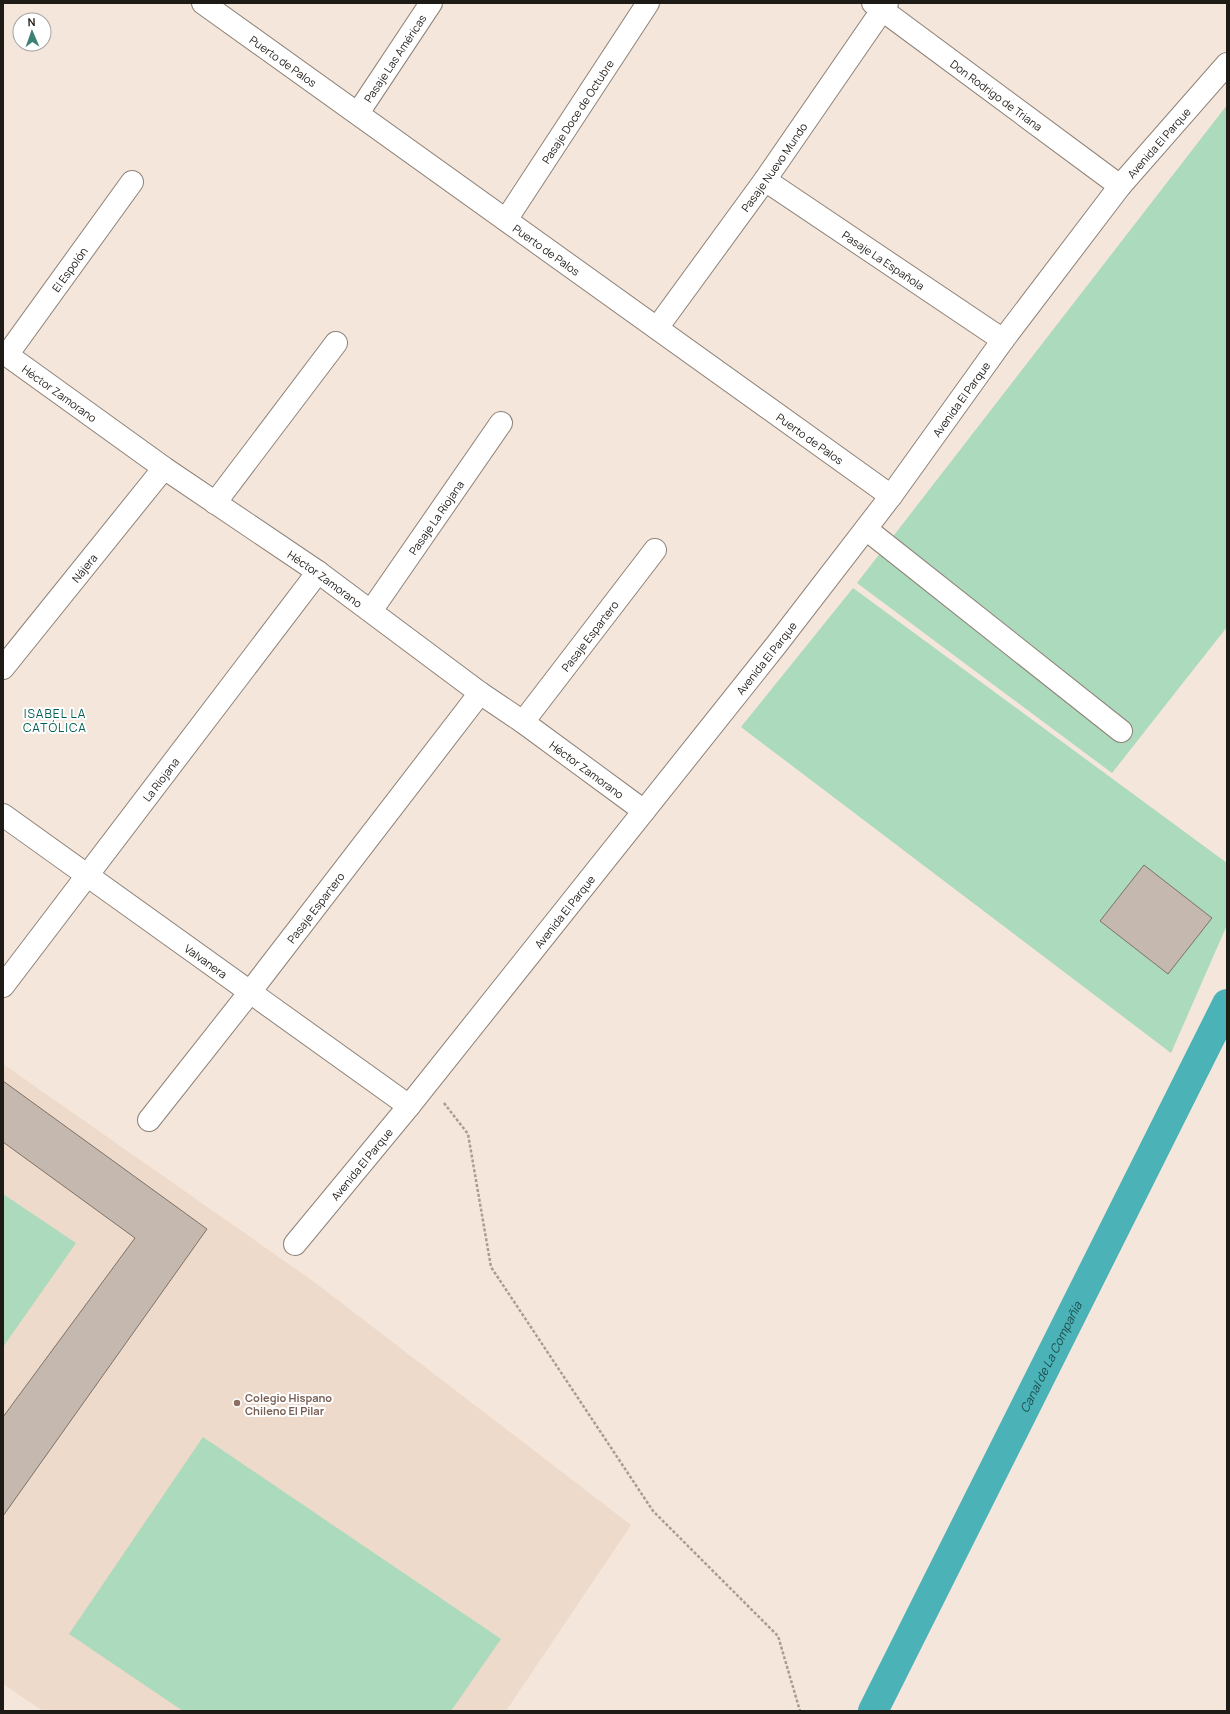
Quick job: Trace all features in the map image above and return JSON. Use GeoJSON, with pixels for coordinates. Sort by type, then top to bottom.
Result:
{"type":"FeatureCollection","features":[{"type":"Feature","properties":{"kind":"street","name":"Puerto de Palos"},"geometry":{"type":"LineString","coordinates":[[203,3],[891,496]]}},
{"type":"Feature","properties":{"kind":"street","name":"Pasaje Las Américas"},"geometry":{"type":"LineString","coordinates":[[358,113],[431,3]]}},
{"type":"Feature","properties":{"kind":"street","name":"Pasaje Doce de Octubre"},"geometry":{"type":"LineString","coordinates":[[506,220],[648,3]]}},
{"type":"Feature","properties":{"kind":"street","name":"Pasaje Nuevo Mundo"},"geometry":{"type":"LineString","coordinates":[[657,328],[765,180],[881,5]]}},
{"type":"Feature","properties":{"kind":"street","name":"Don Rodrigo de Triana"},"geometry":{"type":"LineString","coordinates":[[881,5],[1120,186]]}},
{"type":"Feature","properties":{"kind":"street","name":"Avenida El Parque"},"geometry":{"type":"LineString","coordinates":[[295,1244],[428,1082],[777,644],[891,496],[1003,340],[1120,186],[1227,64]]}},
{"type":"Feature","properties":{"kind":"street","name":"Pasaje La Española"},"geometry":{"type":"LineString","coordinates":[[765,180],[1003,340]]}},
{"type":"Feature","properties":{"kind":"street","name":"El Espolón"},"geometry":{"type":"LineString","coordinates":[[5,354],[132,182]]}},
{"type":"Feature","properties":{"kind":"street"},"geometry":{"type":"LineString","coordinates":[[215,502],[336,344]]}},
{"type":"Feature","properties":{"kind":"street","name":"Héctor Zamorano"},"geometry":{"type":"LineString","coordinates":[[5,354],[164,468],[318,572],[480,693],[523,722],[644,811]]}},
{"type":"Feature","properties":{"kind":"street","name":"Pasaje La Riojana"},"geometry":{"type":"LineString","coordinates":[[371,611],[501,423]]}},
{"type":"Feature","properties":{"kind":"street","name":"Nájera"},"geometry":{"type":"LineString","coordinates":[[3,668],[164,468]]}},
{"type":"Feature","properties":{"kind":"street"},"geometry":{"type":"LineString","coordinates":[[866,529],[1121,731]]}},
{"type":"Feature","properties":{"kind":"street","name":"Pasaje Espartero"},"geometry":{"type":"LineString","coordinates":[[523,722],[655,550]]}},
{"type":"Feature","properties":{"kind":"street","name":"La Riojana"},"geometry":{"type":"LineString","coordinates":[[3,986],[318,572]]}},
{"type":"Feature","properties":{"kind":"street","name":"Pasaje Espartero"},"geometry":{"type":"LineString","coordinates":[[148,1120],[250,992],[480,693]]}},
{"type":"Feature","properties":{"kind":"street","name":"Valvanera"},"geometry":{"type":"LineString","coordinates":[[3,815],[408,1106]]}},
{"type":"Feature","properties":{"kind":"path"},"geometry":{"type":"LineString","coordinates":[[428,1082],[468,1134],[491,1267],[653,1511],[778,1636],[800,1711]]}},
{"type":"Feature","properties":{"kind":"shaded area","name":"Colegio Hispano Chileno El Pilar"},"geometry":{"type":"Polygon","coordinates":[[[3,1064],[313,1281],[631,1525],[506,1711],[43,1711],[3,1684],[3,1064]]]}},
{"type":"Feature","properties":{"kind":"green space"},"geometry":{"type":"Polygon","coordinates":[[[1227,105],[1227,627],[1112,773],[857,583],[1227,105]]]}},
{"type":"Feature","properties":{"kind":"green space"},"geometry":{"type":"Polygon","coordinates":[[[853,588],[1227,863],[1227,925],[1171,1053],[741,727],[853,588]]]}},
{"type":"Feature","properties":{"kind":"green space"},"geometry":{"type":"Polygon","coordinates":[[[3,1194],[76,1243],[3,1347],[3,1194]]]}},
{"type":"Feature","properties":{"kind":"green space"},"geometry":{"type":"Polygon","coordinates":[[[203,1437],[501,1639],[451,1711],[183,1711],[69,1634],[203,1437]]]}},
{"type":"Feature","properties":{"kind":"building"},"geometry":{"type":"Polygon","coordinates":[[[1144,865],[1212,918],[1168,974],[1100,921],[1144,865]]]}},
{"type":"Feature","properties":{"kind":"building"},"geometry":{"type":"Polygon","coordinates":[[[3,1081],[207,1229],[3,1516],[3,1417],[135,1238],[3,1142],[3,1081]]]}},
{"type":"Feature","properties":{"kind":"waterway","name":"Canal de La Compañía"},"geometry":{"type":"LineString","coordinates":[[873,1711],[1227,1004]]}},
{"type":"Feature","properties":{"kind":"place","name":"Colegio Hispano Chileno El Pilar"},"geometry":{"type":"Point","coordinates":[237,1403]}},
{"type":"Feature","properties":{"kind":"district","name":"ISABEL LA CATÓLICA"},"geometry":{"type":"Point","coordinates":[55,720]}}]}
